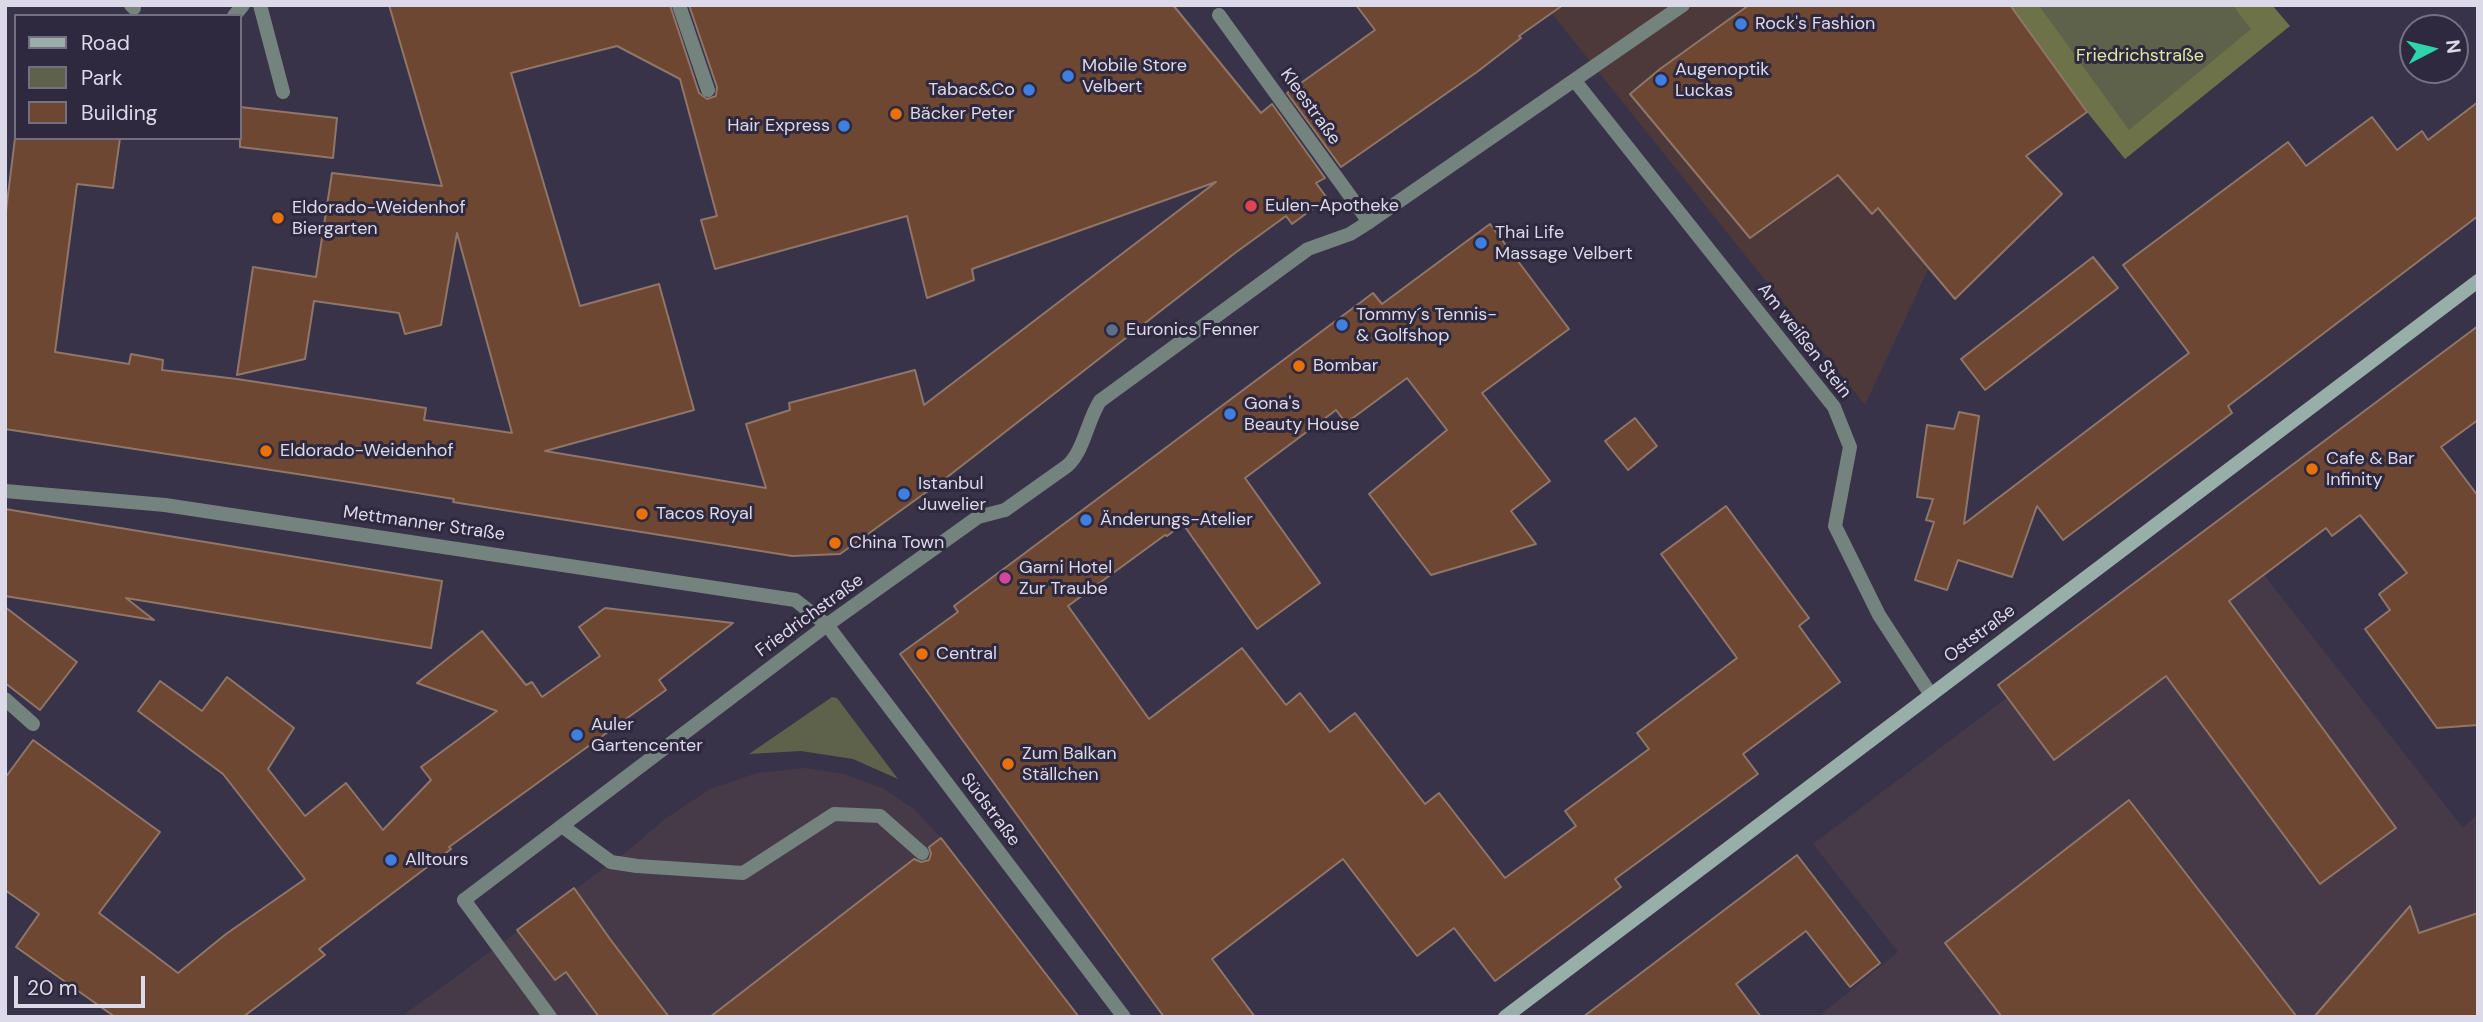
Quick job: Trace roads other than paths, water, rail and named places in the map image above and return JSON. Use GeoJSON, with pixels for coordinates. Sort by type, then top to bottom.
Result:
{"type":"FeatureCollection","features":[{"type":"Feature","properties":{"kind":"main road","name":"Oststraße"},"geometry":{"type":"LineString","coordinates":[[1505,1017],[2478,281]]}},
{"type":"Feature","properties":{"kind":"street"},"geometry":{"type":"LineString","coordinates":[[260,5],[283,92]]}},
{"type":"Feature","properties":{"kind":"street"},"geometry":{"type":"LineString","coordinates":[[680,5],[708,90]]}},
{"type":"Feature","properties":{"kind":"street","name":"Friedrichstraße"},"geometry":{"type":"LineString","coordinates":[[550,1017],[464,900],[827,625],[978,517],[1005,510],[1067,466],[1074,460],[1091,414],[1100,401],[1183,339],[1308,249],[1350,234],[1368,222],[1683,5]]}},
{"type":"Feature","properties":{"kind":"street","name":"Kleestraße"},"geometry":{"type":"LineString","coordinates":[[1219,15],[1368,222]]}},
{"type":"Feature","properties":{"kind":"street","name":"Friedrichstraße"},"geometry":{"type":"LineString","coordinates":[[1510,125],[1602,62]]}},
{"type":"Feature","properties":{"kind":"street","name":"Am weißen Stein"},"geometry":{"type":"LineString","coordinates":[[1575,80],[1834,407],[1850,447],[1835,526],[1879,614],[1931,695]]}},
{"type":"Feature","properties":{"kind":"street","name":"Mettmanner Straße"},"geometry":{"type":"LineString","coordinates":[[5,491],[165,505],[766,594],[794,600],[827,625]]}},
{"type":"Feature","properties":{"kind":"street","name":"Südstraße"},"geometry":{"type":"LineString","coordinates":[[827,625],[1124,1017]]}},
{"type":"Feature","properties":{"kind":"street"},"geometry":{"type":"LineString","coordinates":[[5,699],[33,724]]}},
{"type":"Feature","properties":{"kind":"street"},"geometry":{"type":"LineString","coordinates":[[562,826],[611,862],[637,866],[743,873],[834,814],[880,816],[922,853]]}},
{"type":"Feature","properties":{"kind":"place","name":"Rock's Fashion"},"geometry":{"type":"Point","coordinates":[1741,24]}},
{"type":"Feature","properties":{"kind":"place","name":"Mobile Store Velbert"},"geometry":{"type":"Point","coordinates":[1068,76]}},
{"type":"Feature","properties":{"kind":"place","name":"Augenoptik Luckas"},"geometry":{"type":"Point","coordinates":[1661,80]}},
{"type":"Feature","properties":{"kind":"place","name":"Tabac&Co"},"geometry":{"type":"Point","coordinates":[1029,90]}},
{"type":"Feature","properties":{"kind":"place","name":"Bäcker Peter"},"geometry":{"type":"Point","coordinates":[896,114]}},
{"type":"Feature","properties":{"kind":"place","name":"Hair Express"},"geometry":{"type":"Point","coordinates":[844,126]}},
{"type":"Feature","properties":{"kind":"place","name":"Eulen-Apotheke"},"geometry":{"type":"Point","coordinates":[1251,206]}},
{"type":"Feature","properties":{"kind":"place","name":"Eldorado-Weidenhof Biergarten"},"geometry":{"type":"Point","coordinates":[278,218]}},
{"type":"Feature","properties":{"kind":"place","name":"Thai Life Massage Velbert"},"geometry":{"type":"Point","coordinates":[1481,243]}},
{"type":"Feature","properties":{"kind":"place","name":"Tommy´s Tennis- & Golfshop"},"geometry":{"type":"Point","coordinates":[1342,325]}},
{"type":"Feature","properties":{"kind":"place","name":"Euronics Fenner"},"geometry":{"type":"Point","coordinates":[1112,330]}},
{"type":"Feature","properties":{"kind":"place","name":"Bombar"},"geometry":{"type":"Point","coordinates":[1299,366]}},
{"type":"Feature","properties":{"kind":"place","name":"Gona's Beauty House"},"geometry":{"type":"Point","coordinates":[1230,414]}},
{"type":"Feature","properties":{"kind":"place","name":"Eldorado-Weidenhof"},"geometry":{"type":"Point","coordinates":[266,451]}},
{"type":"Feature","properties":{"kind":"place","name":"Cafe & Bar Infinity"},"geometry":{"type":"Point","coordinates":[2312,469]}},
{"type":"Feature","properties":{"kind":"place","name":"Istanbul Juwelier"},"geometry":{"type":"Point","coordinates":[904,494]}},
{"type":"Feature","properties":{"kind":"place","name":"Tacos Royal"},"geometry":{"type":"Point","coordinates":[642,514]}},
{"type":"Feature","properties":{"kind":"place","name":"Änderungs-Atelier"},"geometry":{"type":"Point","coordinates":[1086,520]}},
{"type":"Feature","properties":{"kind":"place","name":"China Town"},"geometry":{"type":"Point","coordinates":[835,543]}},
{"type":"Feature","properties":{"kind":"place","name":"Garni Hotel Zur Traube"},"geometry":{"type":"Point","coordinates":[1005,578]}},
{"type":"Feature","properties":{"kind":"place","name":"Central"},"geometry":{"type":"Point","coordinates":[922,654]}},
{"type":"Feature","properties":{"kind":"place","name":"Auler Gartencenter"},"geometry":{"type":"Point","coordinates":[577,735]}},
{"type":"Feature","properties":{"kind":"place","name":"Zum Balkan Ställchen"},"geometry":{"type":"Point","coordinates":[1008,764]}},
{"type":"Feature","properties":{"kind":"place","name":"Alltours"},"geometry":{"type":"Point","coordinates":[391,860]}}]}
